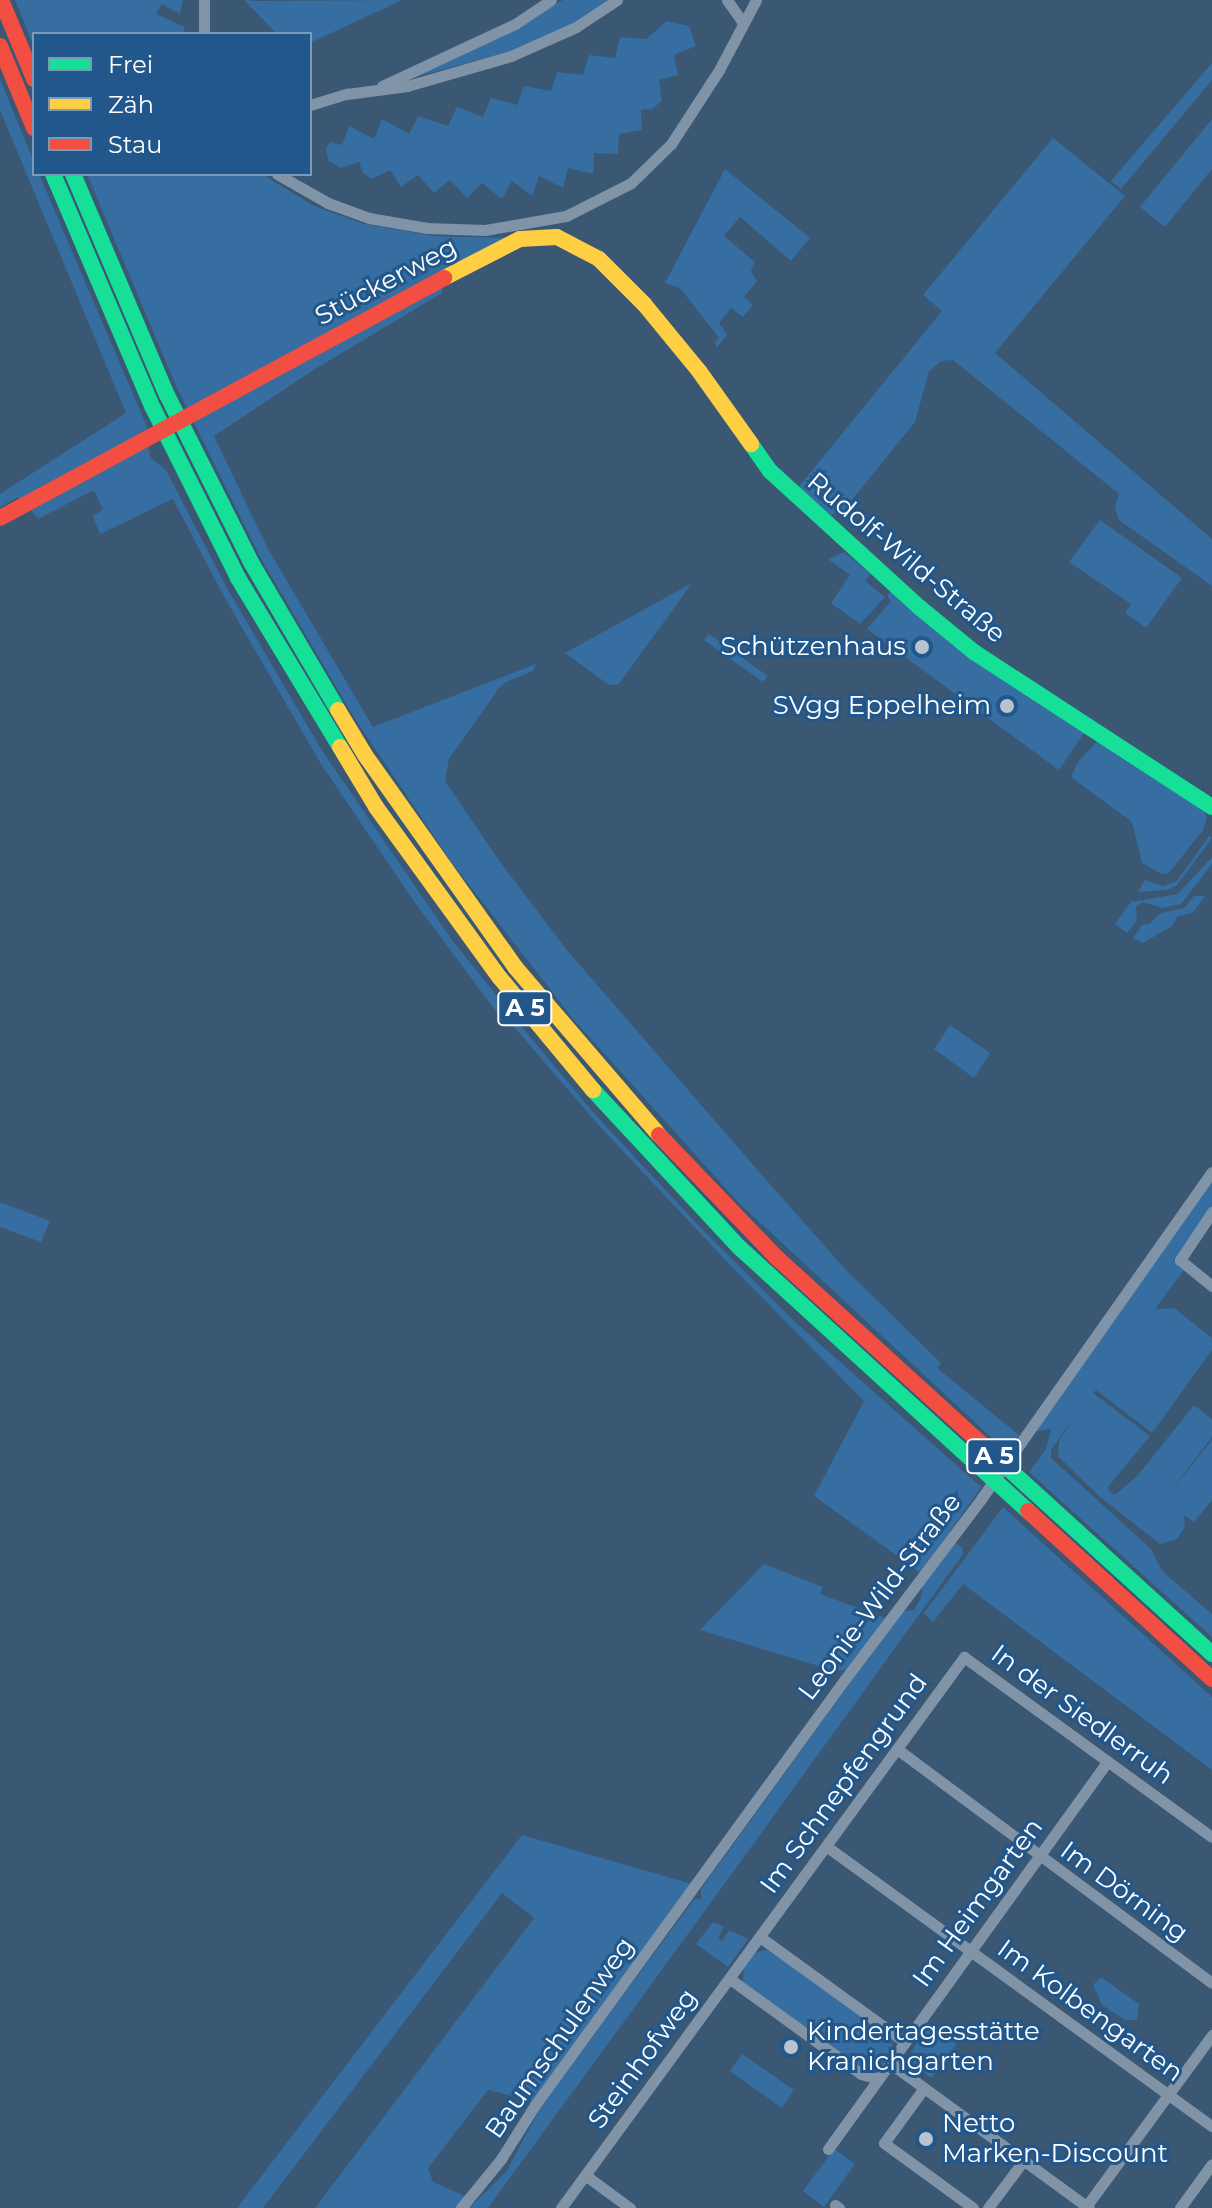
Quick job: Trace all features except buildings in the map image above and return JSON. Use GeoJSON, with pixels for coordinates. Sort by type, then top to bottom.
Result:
{"type":"FeatureCollection","features":[{"type":"Feature","properties":{"kind":"main road"},"geometry":{"type":"LineString","coordinates":[[1,0],[32,74]]}},
{"type":"Feature","properties":{"kind":"main road"},"geometry":{"type":"LineString","coordinates":[[0,46],[32,123]]}},
{"type":"Feature","properties":{"kind":"main road","name":"A 5"},"geometry":{"type":"LineString","coordinates":[[54,176],[153,408],[244,590],[350,768],[491,965],[615,1116],[740,1248],[1212,1679]]}},
{"type":"Feature","properties":{"kind":"main road","name":"A 5"},"geometry":{"type":"LineString","coordinates":[[74,176],[167,395],[258,576],[391,796],[515,967],[667,1146],[776,1257],[1212,1654]]}},
{"type":"Feature","properties":{"kind":"main road","name":"Stückerweg"},"geometry":{"type":"LineString","coordinates":[[0,518],[478,259],[520,239],[541,236],[575,243],[599,259],[672,337],[743,435]]}},
{"type":"Feature","properties":{"kind":"main road","name":"Rudolf-Wild-Straße"},"geometry":{"type":"LineString","coordinates":[[743,435],[785,487],[968,648],[1212,807]]}},
{"type":"Feature","properties":{"kind":"street"},"geometry":{"type":"LineString","coordinates":[[204,0],[204,32]]}},
{"type":"Feature","properties":{"kind":"street"},"geometry":{"type":"LineString","coordinates":[[379,88],[515,24],[551,0]]}},
{"type":"Feature","properties":{"kind":"street"},"geometry":{"type":"LineString","coordinates":[[312,105],[379,88],[407,86],[511,56],[576,27],[617,0]]}},
{"type":"Feature","properties":{"kind":"street"},"geometry":{"type":"LineString","coordinates":[[727,0],[743,23]]}},
{"type":"Feature","properties":{"kind":"street"},"geometry":{"type":"LineString","coordinates":[[281,176],[328,203],[369,218],[427,228],[485,230],[566,216],[610,196],[651,166],[693,112],[756,0]]}},
{"type":"Feature","properties":{"kind":"street","name":"Leonie-Wild-Straße"},"geometry":{"type":"LineString","coordinates":[[692,1891],[981,1499],[1212,1172]]}},
{"type":"Feature","properties":{"kind":"street"},"geometry":{"type":"LineString","coordinates":[[1212,1212],[1180,1260],[1212,1286]]}},
{"type":"Feature","properties":{"kind":"street","name":"Im Schnepfengrund"},"geometry":{"type":"LineString","coordinates":[[760,1937],[964,1657]]}},
{"type":"Feature","properties":{"kind":"street","name":"In der Siedlerruh"},"geometry":{"type":"LineString","coordinates":[[964,1657],[1212,1837]]}},
{"type":"Feature","properties":{"kind":"street","name":"Im Dörning"},"geometry":{"type":"LineString","coordinates":[[897,1749],[1212,1983]]}},
{"type":"Feature","properties":{"kind":"street","name":"Im Heimgarten"},"geometry":{"type":"LineString","coordinates":[[828,2149],[1108,1761]]}},
{"type":"Feature","properties":{"kind":"street","name":"Im Kolbengarten"},"geometry":{"type":"LineString","coordinates":[[826,1846],[1212,2126]]}},
{"type":"Feature","properties":{"kind":"street","name":"Baumschulenweg"},"geometry":{"type":"LineString","coordinates":[[461,2208],[501,2159],[535,2105],[692,1891]]}},
{"type":"Feature","properties":{"kind":"street"},"geometry":{"type":"LineString","coordinates":[[760,1937],[905,2042]]}},
{"type":"Feature","properties":{"kind":"street","name":"Steinhofweg"},"geometry":{"type":"LineString","coordinates":[[561,2208],[760,1937]]}},
{"type":"Feature","properties":{"kind":"street"},"geometry":{"type":"LineString","coordinates":[[730,1979],[861,2074],[878,2079]]}},
{"type":"Feature","properties":{"kind":"street"},"geometry":{"type":"LineString","coordinates":[[890,2063],[1087,2207],[1212,2035]]}},
{"type":"Feature","properties":{"kind":"street"},"geometry":{"type":"LineString","coordinates":[[924,2088],[884,2143],[973,2208]]}},
{"type":"Feature","properties":{"kind":"street"},"geometry":{"type":"LineString","coordinates":[[988,2208],[1024,2160]]}},
{"type":"Feature","properties":{"kind":"street"},"geometry":{"type":"LineString","coordinates":[[1180,2208],[1212,2164]]}},
{"type":"Feature","properties":{"kind":"street"},"geometry":{"type":"LineString","coordinates":[[585,2175],[630,2208]]}},
{"type":"Feature","properties":{"kind":"shaded area"},"geometry":{"type":"Polygon","coordinates":[[[15,0],[183,0],[180,14],[162,4],[156,14],[185,27],[184,32],[32,32],[32,42],[15,0]]]}},
{"type":"Feature","properties":{"kind":"shaded area"},"geometry":{"type":"Polygon","coordinates":[[[244,0],[402,0],[312,42],[312,32],[275,32],[244,0]]]}},
{"type":"Feature","properties":{"kind":"shaded area"},"geometry":{"type":"Polygon","coordinates":[[[563,0],[611,0],[572,24],[512,51],[396,82],[489,42],[563,0]]]}},
{"type":"Feature","properties":{"kind":"shaded area"},"geometry":{"type":"Polygon","coordinates":[[[667,21],[689,26],[696,46],[674,55],[678,75],[659,80],[662,101],[652,109],[641,110],[642,130],[619,134],[618,154],[594,153],[593,174],[568,168],[563,188],[539,176],[532,196],[512,181],[502,199],[482,183],[467,198],[450,180],[434,193],[418,175],[401,187],[390,170],[371,179],[363,173],[359,162],[340,168],[328,160],[326,148],[330,142],[342,145],[349,126],[374,139],[382,119],[409,134],[418,116],[448,126],[457,107],[483,117],[491,98],[517,105],[524,86],[551,91],[557,72],[583,75],[589,55],[615,58],[620,37],[646,39],[667,21]]]}},
{"type":"Feature","properties":{"kind":"shaded area"},"geometry":{"type":"Polygon","coordinates":[[[1212,63],[1212,80],[1121,189],[1111,181],[1212,63]]]}},
{"type":"Feature","properties":{"kind":"shaded area"},"geometry":{"type":"Polygon","coordinates":[[[0,79],[32,157],[32,176],[40,176],[148,429],[22,501],[18,497],[0,507],[0,494],[126,413],[0,110],[0,79]]]}},
{"type":"Feature","properties":{"kind":"shaded area"},"geometry":{"type":"Polygon","coordinates":[[[1212,119],[1212,169],[1165,227],[1140,207],[1212,119]]]}},
{"type":"Feature","properties":{"kind":"shaded area"},"geometry":{"type":"Polygon","coordinates":[[[1053,138],[1125,196],[995,353],[1212,539],[1212,586],[1119,520],[1115,507],[1119,494],[953,360],[941,361],[929,371],[915,422],[843,511],[830,515],[797,489],[942,311],[923,295],[1053,138]]]}},
{"type":"Feature","properties":{"kind":"shaded area"},"geometry":{"type":"Polygon","coordinates":[[[725,169],[810,238],[791,261],[740,217],[724,236],[755,262],[751,271],[757,281],[744,297],[753,305],[743,317],[731,308],[719,323],[727,335],[717,347],[714,343],[719,338],[680,288],[665,283],[725,169]]]}},
{"type":"Feature","properties":{"kind":"shaded area"},"geometry":{"type":"Polygon","coordinates":[[[88,176],[265,176],[314,206],[364,224],[434,236],[507,238],[304,359],[307,361],[443,285],[442,293],[315,369],[214,436],[268,549],[373,727],[536,664],[533,671],[499,688],[449,759],[445,781],[498,859],[566,949],[768,1182],[847,1271],[941,1363],[937,1368],[1019,1435],[1007,1452],[739,1203],[574,1020],[452,863],[355,719],[260,557],[176,386],[88,176]]]}},
{"type":"Feature","properties":{"kind":"shaded area"},"geometry":{"type":"Polygon","coordinates":[[[148,446],[151,458],[166,470],[227,588],[321,749],[452,940],[592,1111],[699,1226],[794,1321],[981,1487],[921,1573],[814,1496],[864,1401],[732,1267],[602,1129],[502,1013],[495,1010],[413,900],[321,764],[222,593],[173,499],[100,534],[93,516],[103,510],[94,490],[38,519],[28,507],[148,446]]]}},
{"type":"Feature","properties":{"kind":"shaded area"},"geometry":{"type":"Polygon","coordinates":[[[1100,520],[1182,578],[1146,628],[1125,613],[1131,604],[1069,562],[1100,520]]]}},
{"type":"Feature","properties":{"kind":"shaded area"},"geometry":{"type":"Polygon","coordinates":[[[844,552],[871,574],[865,581],[885,597],[860,624],[831,603],[850,575],[828,559],[844,552]]]}},
{"type":"Feature","properties":{"kind":"shaded area"},"geometry":{"type":"Polygon","coordinates":[[[692,583],[619,684],[609,685],[565,653],[692,583]]]}},
{"type":"Feature","properties":{"kind":"shaded area","name":"SVgg Eppelheim"},"geometry":{"type":"Polygon","coordinates":[[[891,591],[950,643],[1084,733],[1059,770],[867,629],[891,601],[887,596],[891,591]]]}},
{"type":"Feature","properties":{"kind":"shaded area"},"geometry":{"type":"Polygon","coordinates":[[[709,634],[768,676],[763,682],[704,640],[709,634]]]}},
{"type":"Feature","properties":{"kind":"shaded area"},"geometry":{"type":"Polygon","coordinates":[[[1098,740],[1203,808],[1207,818],[1203,830],[1169,873],[1162,874],[1142,863],[1132,822],[1071,777],[1078,762],[1098,740]]]}},
{"type":"Feature","properties":{"kind":"shaded area"},"geometry":{"type":"Polygon","coordinates":[[[1209,836],[1212,838],[1177,885],[1167,890],[1138,892],[1145,880],[1163,886],[1177,881],[1209,836]]]}},
{"type":"Feature","properties":{"kind":"shaded area"},"geometry":{"type":"Polygon","coordinates":[[[1212,857],[1212,864],[1181,904],[1162,908],[1143,902],[1136,907],[1137,920],[1127,933],[1115,924],[1131,902],[1178,894],[1212,857]]]}},
{"type":"Feature","properties":{"kind":"shaded area"},"geometry":{"type":"Polygon","coordinates":[[[1194,896],[1205,896],[1193,913],[1178,916],[1172,926],[1143,943],[1133,938],[1142,925],[1149,924],[1161,913],[1184,908],[1194,896]]]}},
{"type":"Feature","properties":{"kind":"shaded area"},"geometry":{"type":"Polygon","coordinates":[[[950,1025],[990,1053],[974,1078],[934,1049],[950,1025]]]}},
{"type":"Feature","properties":{"kind":"shaded area"},"geometry":{"type":"Polygon","coordinates":[[[1212,1182],[1212,1209],[1173,1261],[1184,1270],[1155,1309],[1174,1308],[1212,1338],[1212,1350],[1152,1433],[1096,1390],[1093,1393],[1150,1436],[1108,1487],[1109,1491],[1115,1495],[1138,1475],[1194,1405],[1212,1419],[1212,1437],[1165,1498],[1212,1440],[1212,1500],[1194,1522],[1184,1515],[1185,1527],[1177,1539],[1160,1544],[1099,1496],[1058,1456],[1059,1441],[1076,1415],[1051,1450],[1051,1458],[1151,1549],[1162,1571],[1212,1614],[1212,1637],[1029,1472],[1046,1449],[1051,1429],[1036,1431],[1212,1182]]]}},
{"type":"Feature","properties":{"kind":"shaded area"},"geometry":{"type":"Polygon","coordinates":[[[0,1202],[50,1221],[41,1242],[0,1227],[0,1202]]]}},
{"type":"Feature","properties":{"kind":"shaded area"},"geometry":{"type":"Polygon","coordinates":[[[1003,1507],[1212,1697],[1212,1770],[963,1584],[933,1622],[924,1613],[1003,1507]]]}},
{"type":"Feature","properties":{"kind":"shaded area"},"geometry":{"type":"Polygon","coordinates":[[[953,1542],[962,1547],[963,1554],[715,1897],[488,2208],[469,2208],[506,2172],[542,2105],[695,1898],[701,1900],[701,1889],[902,1611],[914,1610],[921,1598],[923,1583],[953,1542]]]}},
{"type":"Feature","properties":{"kind":"shaded area"},"geometry":{"type":"Polygon","coordinates":[[[764,1564],[823,1587],[820,1594],[885,1618],[849,1669],[835,1671],[700,1630],[764,1564]]]}},
{"type":"Feature","properties":{"kind":"shaded area"},"geometry":{"type":"Polygon","coordinates":[[[522,1835],[692,1884],[534,2101],[488,2090],[428,2168],[433,2182],[465,2196],[456,2208],[315,2208],[534,1918],[502,1893],[263,2208],[237,2208],[522,1835]]]}},
{"type":"Feature","properties":{"kind":"shaded area"},"geometry":{"type":"Polygon","coordinates":[[[713,1922],[724,1927],[718,1938],[722,1941],[729,1930],[748,1939],[728,1967],[696,1944],[713,1922]]]}},
{"type":"Feature","properties":{"kind":"shaded area"},"geometry":{"type":"Polygon","coordinates":[[[772,1951],[887,2034],[893,2045],[879,2069],[870,2072],[860,2068],[743,1983],[744,1966],[753,1954],[772,1951]]]}},
{"type":"Feature","properties":{"kind":"shaded area"},"geometry":{"type":"Polygon","coordinates":[[[1101,1977],[1139,2004],[1137,2020],[1125,2020],[1102,2005],[1093,1985],[1101,1977]]]}},
{"type":"Feature","properties":{"kind":"shaded area"},"geometry":{"type":"Polygon","coordinates":[[[927,2024],[957,2044],[931,2078],[914,2064],[911,2053],[927,2024]]]}},
{"type":"Feature","properties":{"kind":"shaded area"},"geometry":{"type":"Polygon","coordinates":[[[742,2054],[794,2090],[782,2108],[730,2071],[742,2054]]]}},
{"type":"Feature","properties":{"kind":"shaded area"},"geometry":{"type":"Polygon","coordinates":[[[834,2149],[855,2164],[824,2207],[803,2191],[834,2149]]]}},
{"type":"Feature","properties":{"kind":"traffic: fast"},"geometry":{"type":"LineString","coordinates":[[54,176],[153,408],[238,578],[340,747]]}},
{"type":"Feature","properties":{"kind":"traffic: fast"},"geometry":{"type":"LineString","coordinates":[[74,176],[167,395],[252,564],[338,710]]}},
{"type":"Feature","properties":{"kind":"traffic: fast"},"geometry":{"type":"LineString","coordinates":[[751,444],[770,471],[919,607],[974,652],[1212,807]]}},
{"type":"Feature","properties":{"kind":"traffic: fast"},"geometry":{"type":"LineString","coordinates":[[593,1090],[740,1248],[1028,1511]]}},
{"type":"Feature","properties":{"kind":"traffic: fast"},"geometry":{"type":"LineString","coordinates":[[1000,1461],[1212,1654]]}},
{"type":"Feature","properties":{"kind":"traffic: slow"},"geometry":{"type":"LineString","coordinates":[[444,278],[520,239],[557,237],[599,259],[644,304],[699,371],[751,444]]}},
{"type":"Feature","properties":{"kind":"traffic: slow"},"geometry":{"type":"LineString","coordinates":[[338,710],[365,755],[515,967],[659,1135]]}},
{"type":"Feature","properties":{"kind":"traffic: slow"},"geometry":{"type":"LineString","coordinates":[[340,747],[376,807],[500,978],[593,1090]]}},
{"type":"Feature","properties":{"kind":"traffic: jam"},"geometry":{"type":"LineString","coordinates":[[1,0],[32,74]]}},
{"type":"Feature","properties":{"kind":"traffic: jam"},"geometry":{"type":"LineString","coordinates":[[0,46],[32,123]]}},
{"type":"Feature","properties":{"kind":"traffic: jam"},"geometry":{"type":"LineString","coordinates":[[0,518],[444,278]]}},
{"type":"Feature","properties":{"kind":"traffic: jam"},"geometry":{"type":"LineString","coordinates":[[659,1135],[776,1257],[1000,1461]]}},
{"type":"Feature","properties":{"kind":"traffic: jam"},"geometry":{"type":"LineString","coordinates":[[1028,1511],[1212,1679]]}},
{"type":"Feature","properties":{"kind":"place","name":"Schützenhaus"},"geometry":{"type":"Point","coordinates":[922,647]}},
{"type":"Feature","properties":{"kind":"place","name":"SVgg Eppelheim"},"geometry":{"type":"Point","coordinates":[1007,706]}},
{"type":"Feature","properties":{"kind":"place","name":"Kindertagesstätte Kranichgarten"},"geometry":{"type":"Point","coordinates":[791,2047]}},
{"type":"Feature","properties":{"kind":"place","name":"Netto Marken-Discount"},"geometry":{"type":"Point","coordinates":[926,2139]}}]}
